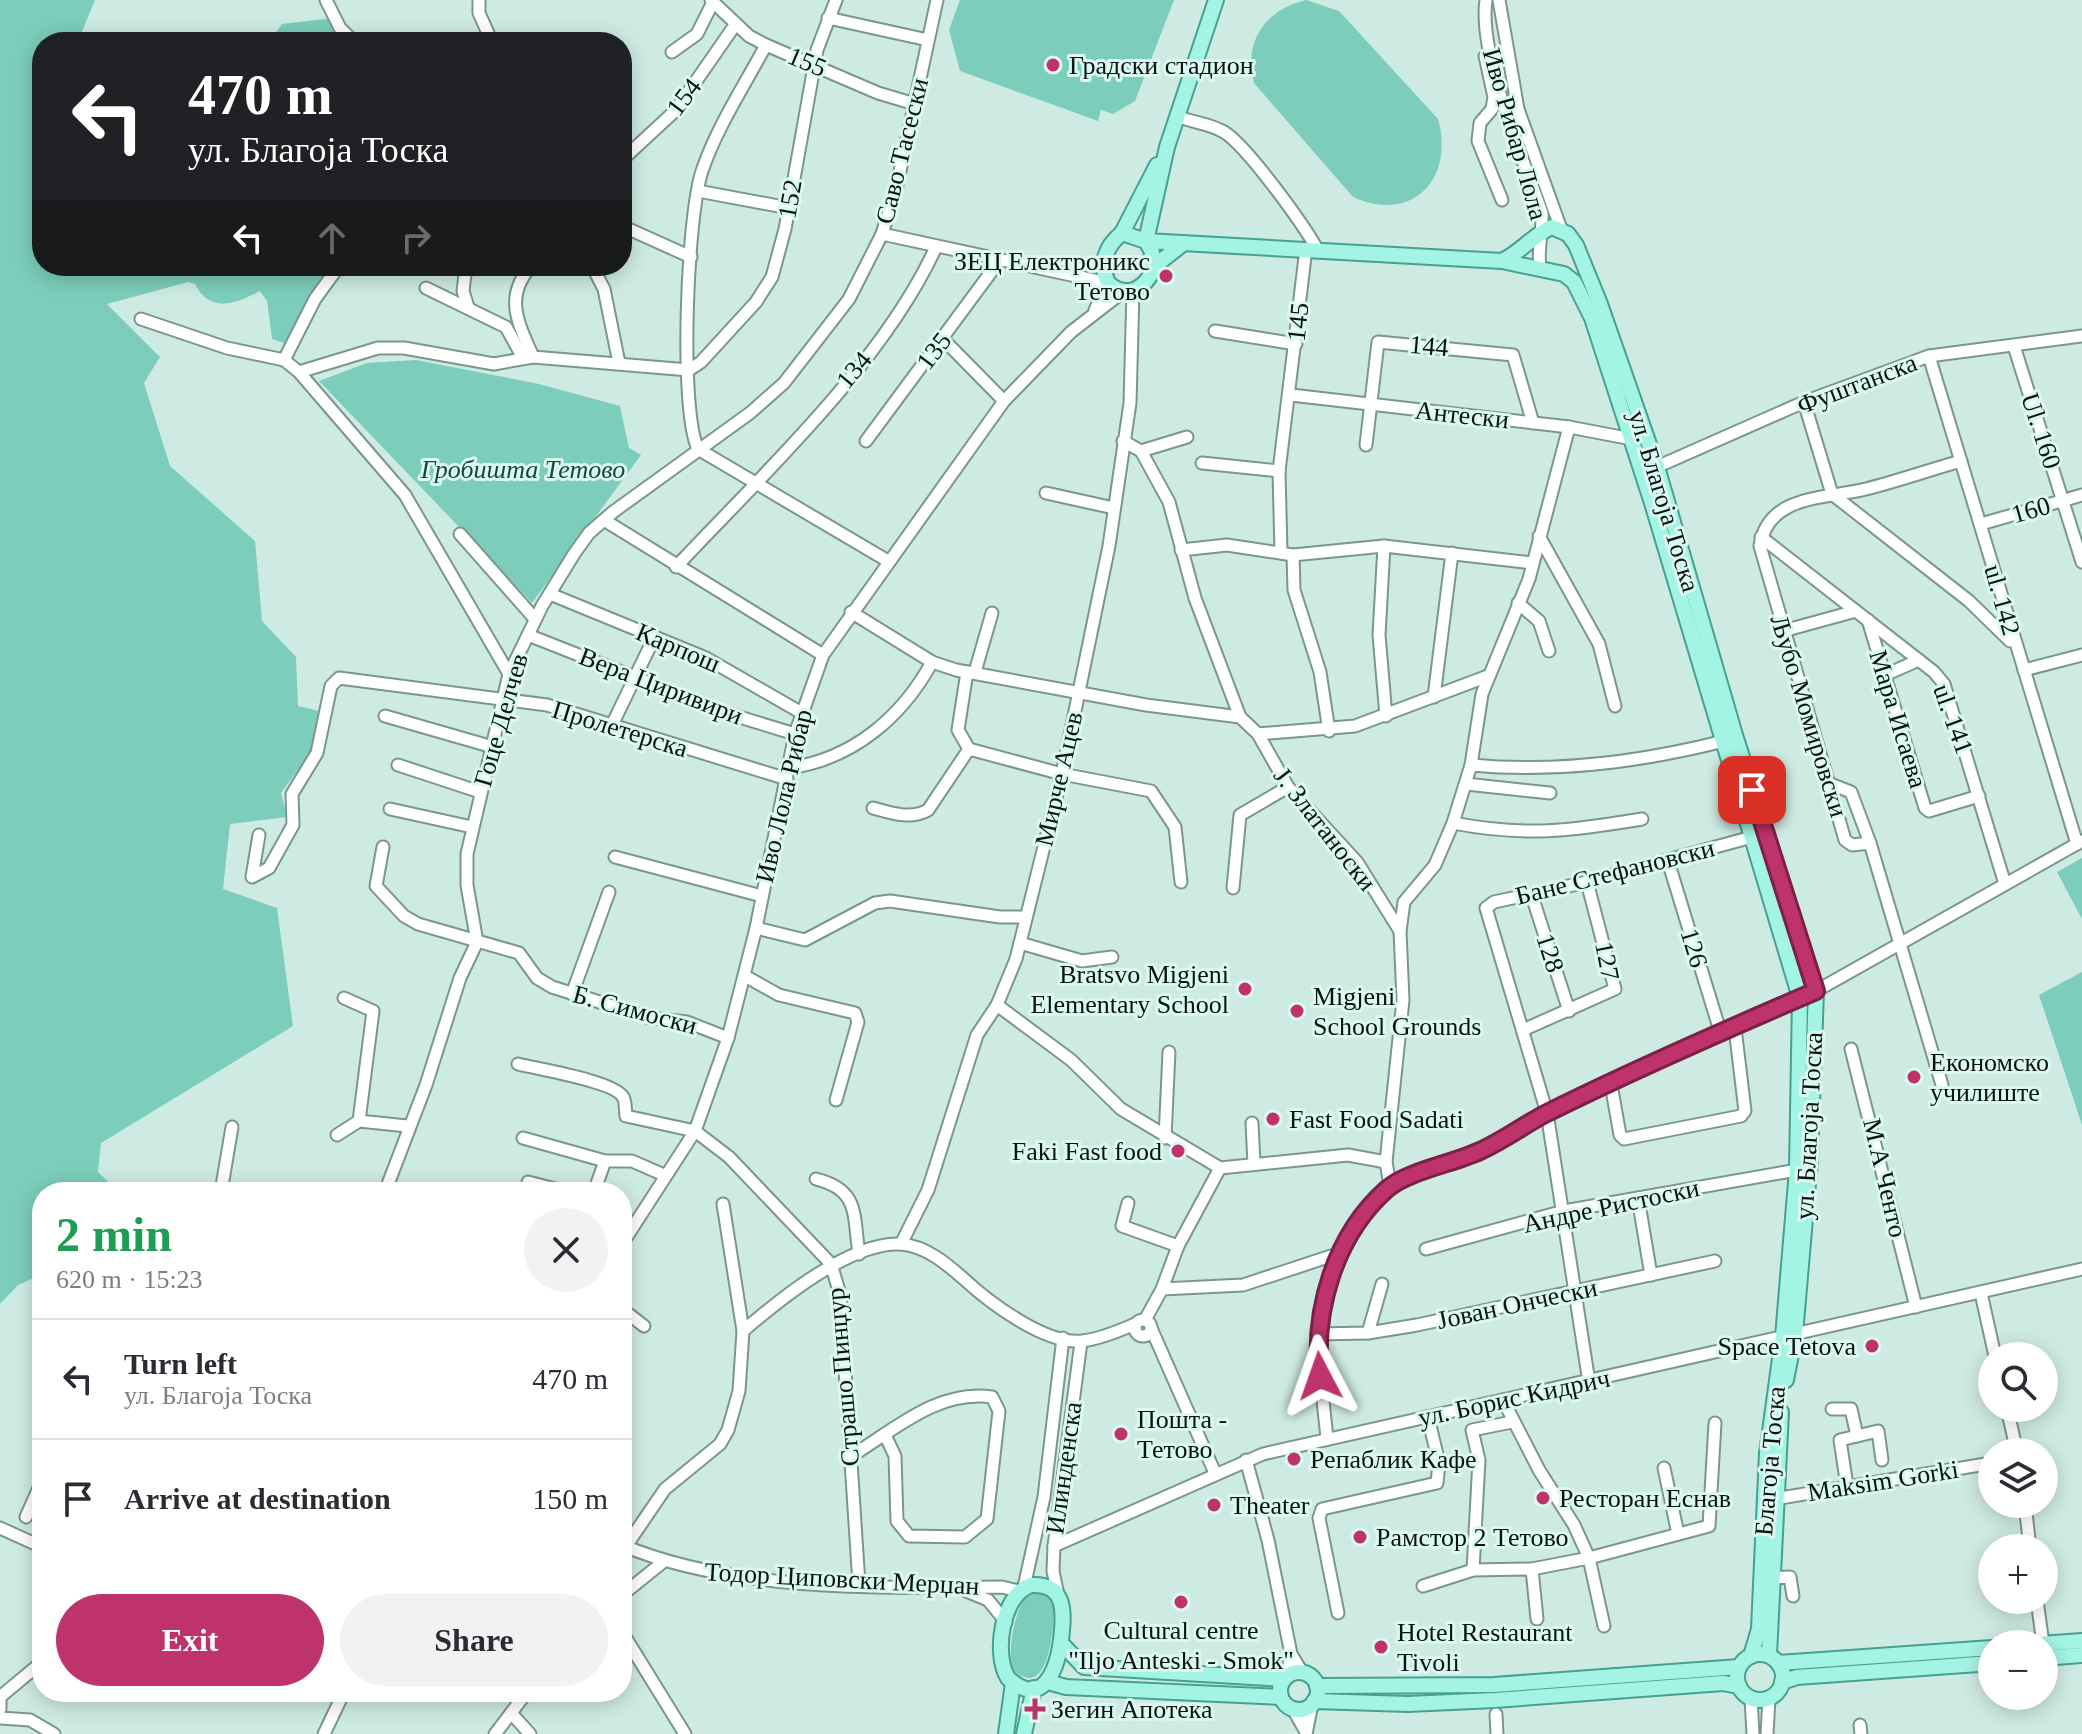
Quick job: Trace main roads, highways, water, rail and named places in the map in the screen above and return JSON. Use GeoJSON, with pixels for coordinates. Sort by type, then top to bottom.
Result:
{"type":"FeatureCollection","features":[{"type":"Feature","properties":{"kind":"main road"},"geometry":{"type":"LineString","coordinates":[[1167,147],[1122,233],[1109,246],[1103,260],[1108,283],[1128,291],[1146,282],[1152,268],[1152,252],[1146,241],[1167,147],[1216,0]]}},
{"type":"Feature","properties":{"kind":"main road","name":"ул. Благоја Тоска"},"geometry":{"type":"LineString","coordinates":[[1502,261],[1524,250],[1543,230],[1561,229],[1568,234],[1580,256],[1816,991],[1810,1161],[1782,1398],[1774,1499],[1771,1578],[1774,1659]]}},
{"type":"Feature","properties":{"kind":"main road"},"geometry":{"type":"LineString","coordinates":[[1122,233],[1146,241],[1502,261],[1564,274],[1574,282],[1592,318],[1632,439],[1650,470]]}},
{"type":"Feature","properties":{"kind":"main road"},"geometry":{"type":"LineString","coordinates":[[1152,268],[1184,243]]}},
{"type":"Feature","properties":{"kind":"main road"},"geometry":{"type":"LineString","coordinates":[[1564,274],[1580,256]]}},
{"type":"Feature","properties":{"kind":"main road","name":"Благоја Тоска"},"geometry":{"type":"LineString","coordinates":[[1650,470],[1724,741],[1800,998],[1797,1170],[1789,1335],[1767,1453],[1759,1629],[1751,1656]]}},
{"type":"Feature","properties":{"kind":"main road","name":"Илинденска"},"geometry":{"type":"LineString","coordinates":[[1006,1734],[1013,1683],[1001,1664],[1009,1603],[1021,1589],[1046,1586],[1058,1595],[1064,1608],[1061,1643],[1056,1669],[1041,1685],[1024,1734]]}},
{"type":"Feature","properties":{"kind":"main road"},"geometry":{"type":"LineString","coordinates":[[2058,1643],[2082,1641]]}},
{"type":"Feature","properties":{"kind":"main road"},"geometry":{"type":"LineString","coordinates":[[1061,1643],[1084,1667],[1285,1678],[1302,1672],[1312,1677],[1317,1686],[1313,1703]]}},
{"type":"Feature","properties":{"kind":"main road"},"geometry":{"type":"LineString","coordinates":[[1317,1686],[1494,1685],[1739,1667],[1751,1656],[1774,1659],[1978,1649]]}},
{"type":"Feature","properties":{"kind":"main road"},"geometry":{"type":"LineString","coordinates":[[2058,1657],[2082,1655]]}},
{"type":"Feature","properties":{"kind":"main road"},"geometry":{"type":"LineString","coordinates":[[1774,1659],[1782,1682]]}},
{"type":"Feature","properties":{"kind":"main road"},"geometry":{"type":"LineString","coordinates":[[1013,1683],[1281,1697],[1293,1709],[1313,1703],[1408,1704],[1723,1683],[1739,1686],[1751,1698],[1769,1698],[1782,1682],[1797,1677],[1978,1664]]}},
{"type":"Feature","properties":{"kind":"main road"},"geometry":{"type":"LineString","coordinates":[[1739,1667],[1739,1686]]}},
{"type":"Feature","properties":{"kind":"main road"},"geometry":{"type":"LineString","coordinates":[[1281,1697],[1285,1678]]}},
{"type":"Feature","properties":{"kind":"place","name":"Градски стадион"},"geometry":{"type":"Point","coordinates":[1053,65]}},
{"type":"Feature","properties":{"kind":"place","name":"ЗЕЦ Електроникс Тетово"},"geometry":{"type":"Point","coordinates":[1166,276]}},
{"type":"Feature","properties":{"kind":"place","name":"Bratsvo Migjeni Elementary School"},"geometry":{"type":"Point","coordinates":[1245,989]}},
{"type":"Feature","properties":{"kind":"place","name":"Migjeni School Grounds"},"geometry":{"type":"Point","coordinates":[1297,1011]}},
{"type":"Feature","properties":{"kind":"place","name":"Економско училиште"},"geometry":{"type":"Point","coordinates":[1914,1077]}},
{"type":"Feature","properties":{"kind":"place","name":"Fast Food Sadati"},"geometry":{"type":"Point","coordinates":[1273,1119]}},
{"type":"Feature","properties":{"kind":"place","name":"Faki Fast food"},"geometry":{"type":"Point","coordinates":[1178,1151]}},
{"type":"Feature","properties":{"kind":"place","name":"Space Tetova"},"geometry":{"type":"Point","coordinates":[1872,1346]}},
{"type":"Feature","properties":{"kind":"place","name":"Пошта - Тетово"},"geometry":{"type":"Point","coordinates":[1121,1434]}},
{"type":"Feature","properties":{"kind":"place","name":"Репаблик Кафе"},"geometry":{"type":"Point","coordinates":[1294,1459]}},
{"type":"Feature","properties":{"kind":"place","name":"Ресторан Еснав"},"geometry":{"type":"Point","coordinates":[1543,1498]}},
{"type":"Feature","properties":{"kind":"place","name":"Theater"},"geometry":{"type":"Point","coordinates":[1214,1505]}},
{"type":"Feature","properties":{"kind":"place","name":"Рамстор 2 Тетово"},"geometry":{"type":"Point","coordinates":[1360,1537]}},
{"type":"Feature","properties":{"kind":"place","name":"Cultural centre \"Iljo Anteski - Smok\""},"geometry":{"type":"Point","coordinates":[1181,1602]}},
{"type":"Feature","properties":{"kind":"place","name":"Hotel Restaurant Tivoli"},"geometry":{"type":"Point","coordinates":[1381,1647]}},
{"type":"Feature","properties":{"kind":"place","name":"Зегин Апотека"},"geometry":{"type":"Point","coordinates":[1035,1709]}},
{"type":"Feature","properties":{"kind":"park label","name":"Гробишта Тетово"},"geometry":{"type":"Point","coordinates":[523,469]}}]}
